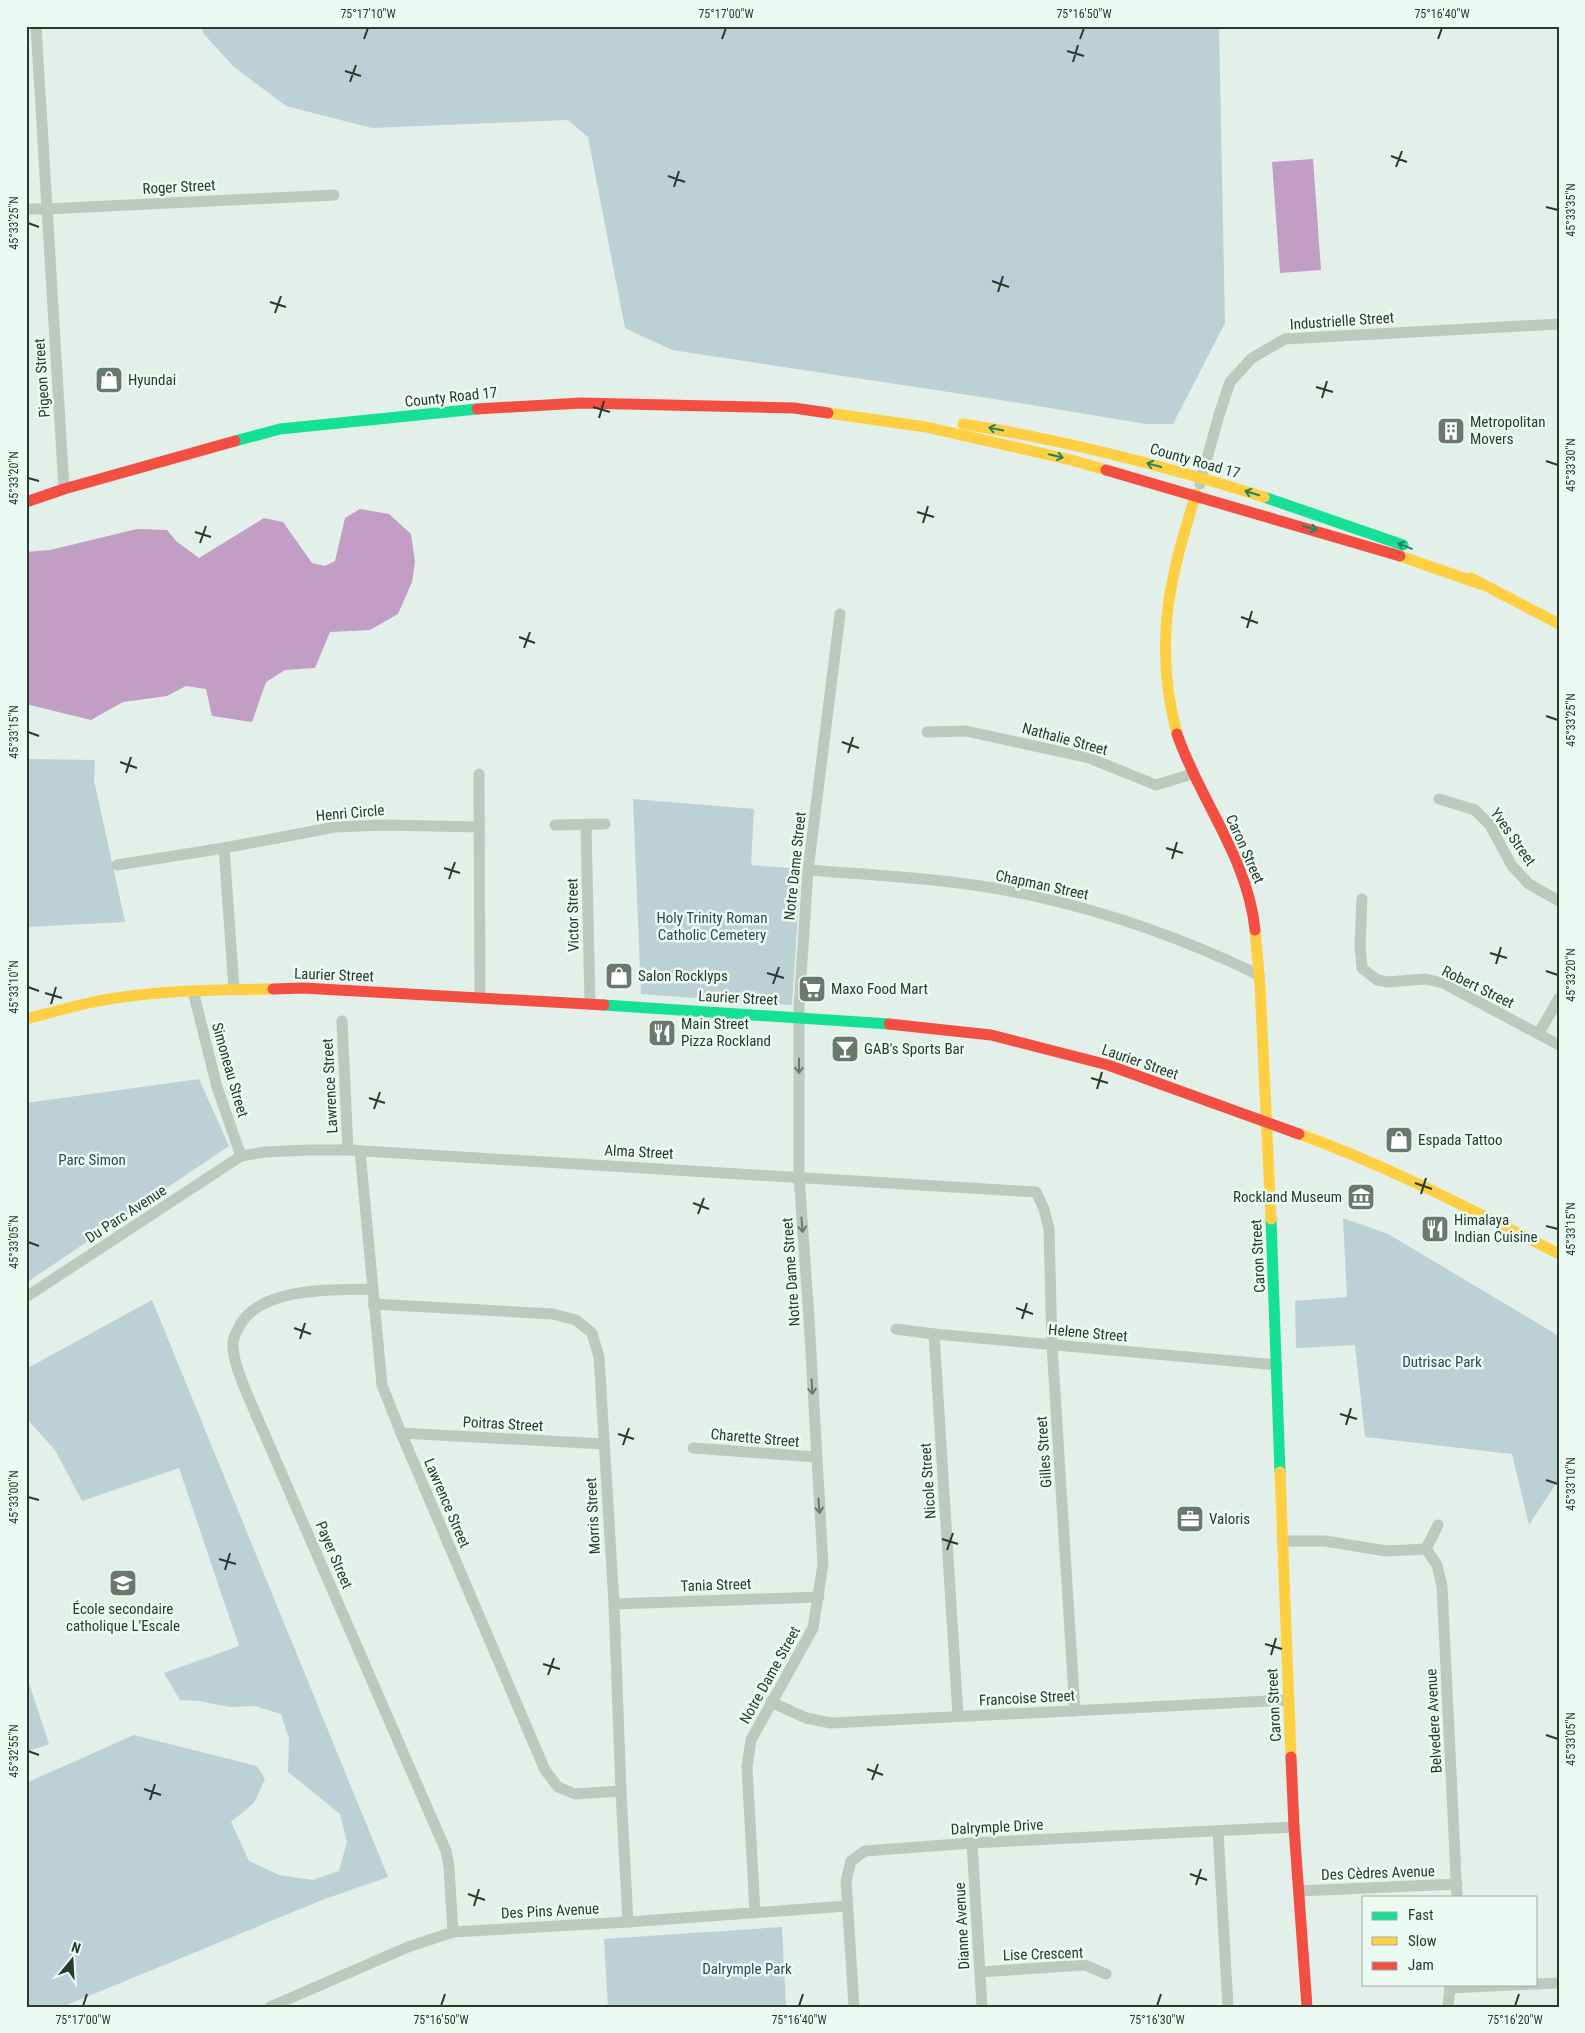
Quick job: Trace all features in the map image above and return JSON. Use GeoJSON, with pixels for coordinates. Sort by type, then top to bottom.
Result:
{"type":"FeatureCollection","features":[{"type":"Feature","properties":{"kind":"main road","name":"County Road 17"},"geometry":{"type":"LineString","coordinates":[[26,502],[64,489],[280,429],[510,406],[642,404],[785,408],[888,420],[1072,460],[1196,494],[1384,550],[1480,584]]}},
{"type":"Feature","properties":{"kind":"main road","name":"County Road 17"},"geometry":{"type":"LineString","coordinates":[[888,420],[926,419],[990,428],[1106,452],[1201,478],[1324,516],[1433,557],[1480,584],[1559,624]]}},
{"type":"Feature","properties":{"kind":"main road","name":"Caron Street"},"geometry":{"type":"LineString","coordinates":[[1196,494],[1171,582],[1163,644],[1172,719],[1192,774],[1238,866],[1253,912],[1273,1252],[1282,1541],[1294,1827],[1307,2007]]}},
{"type":"Feature","properties":{"kind":"main road","name":"Laurier Street"},"geometry":{"type":"LineString","coordinates":[[26,1019],[112,998],[234,989],[318,989],[930,1026],[990,1036],[1108,1065],[1265,1121],[1359,1157],[1464,1206],[1559,1254]]}},
{"type":"Feature","properties":{"kind":"street","name":"Pigeon Street"},"geometry":{"type":"LineString","coordinates":[[36,26],[64,489]]}},
{"type":"Feature","properties":{"kind":"street","name":"Roger Street"},"geometry":{"type":"LineString","coordinates":[[26,209],[334,194]]}},
{"type":"Feature","properties":{"kind":"street","name":"Industrielle Street"},"geometry":{"type":"LineString","coordinates":[[1196,494],[1218,415],[1230,382],[1252,358],[1284,339],[1559,324]]}},
{"type":"Feature","properties":{"kind":"street","name":"Notre Dame Street"},"geometry":{"type":"LineString","coordinates":[[755,1913],[747,1767],[751,1740],[813,1628],[822,1564],[809,1318],[799,1176],[799,1017],[808,870],[840,614]]}},
{"type":"Feature","properties":{"kind":"street","name":"Nathalie Street"},"geometry":{"type":"LineString","coordinates":[[926,732],[966,731],[1089,758],[1156,785],[1192,774]]}},
{"type":"Feature","properties":{"kind":"street"},"geometry":{"type":"LineString","coordinates":[[479,774],[480,998]]}},
{"type":"Feature","properties":{"kind":"street","name":"Yves Street"},"geometry":{"type":"LineString","coordinates":[[1439,799],[1475,810],[1490,825],[1512,866],[1529,884],[1559,901]]}},
{"type":"Feature","properties":{"kind":"street","name":"Victor Street"},"geometry":{"type":"LineString","coordinates":[[586,824],[590,1004]]}},
{"type":"Feature","properties":{"kind":"street"},"geometry":{"type":"LineString","coordinates":[[555,825],[605,824]]}},
{"type":"Feature","properties":{"kind":"street","name":"Henri Circle"},"geometry":{"type":"LineString","coordinates":[[117,865],[224,848],[335,827],[385,825],[480,827]]}},
{"type":"Feature","properties":{"kind":"street"},"geometry":{"type":"LineString","coordinates":[[224,848],[234,989]]}},
{"type":"Feature","properties":{"kind":"street","name":"Chapman Street"},"geometry":{"type":"LineString","coordinates":[[808,870],[932,880],[1032,896],[1110,915],[1224,958],[1258,974]]}},
{"type":"Feature","properties":{"kind":"street","name":"Robert Street"},"geometry":{"type":"LineString","coordinates":[[1362,900],[1360,945],[1362,968],[1377,980],[1388,982],[1426,979],[1443,983],[1559,1045]]}},
{"type":"Feature","properties":{"kind":"street","name":"Simoneau Street"},"geometry":{"type":"LineString","coordinates":[[193,991],[217,1087],[241,1156]]}},
{"type":"Feature","properties":{"kind":"street"},"geometry":{"type":"LineString","coordinates":[[1539,1034],[1559,998]]}},
{"type":"Feature","properties":{"kind":"street","name":"Lawrence Street"},"geometry":{"type":"LineString","coordinates":[[342,1021],[348,1150]]}},
{"type":"Feature","properties":{"kind":"street","name":"Alma Street"},"geometry":{"type":"LineString","coordinates":[[241,1156],[265,1152],[348,1150],[799,1176],[1036,1192]]}},
{"type":"Feature","properties":{"kind":"street","name":"Lawrence Street"},"geometry":{"type":"LineString","coordinates":[[360,1151],[382,1385],[401,1433],[545,1770],[558,1787],[575,1794],[621,1792]]}},
{"type":"Feature","properties":{"kind":"street","name":"Du Parc Avenue"},"geometry":{"type":"LineString","coordinates":[[26,1297],[241,1156]]}},
{"type":"Feature","properties":{"kind":"street","name":"Gilles Street"},"geometry":{"type":"LineString","coordinates":[[1036,1192],[1044,1209],[1049,1229],[1052,1345],[1076,1711]]}},
{"type":"Feature","properties":{"kind":"street","name":"Payer Street"},"geometry":{"type":"LineString","coordinates":[[372,1288],[328,1290],[282,1296],[259,1305],[241,1321],[233,1341],[236,1366],[446,1850],[449,1867],[453,1932]]}},
{"type":"Feature","properties":{"kind":"street","name":"Morris Street"},"geometry":{"type":"LineString","coordinates":[[373,1304],[553,1314],[576,1320],[592,1333],[599,1357],[614,1604],[628,1922]]}},
{"type":"Feature","properties":{"kind":"street","name":"Helene Street"},"geometry":{"type":"LineString","coordinates":[[896,1329],[1277,1365]]}},
{"type":"Feature","properties":{"kind":"street","name":"Nicole Street"},"geometry":{"type":"LineString","coordinates":[[934,1334],[958,1716]]}},
{"type":"Feature","properties":{"kind":"street","name":"Poitras Street"},"geometry":{"type":"LineString","coordinates":[[401,1433],[604,1444]]}},
{"type":"Feature","properties":{"kind":"street","name":"Charette Street"},"geometry":{"type":"LineString","coordinates":[[692,1448],[815,1458]]}},
{"type":"Feature","properties":{"kind":"street"},"geometry":{"type":"LineString","coordinates":[[1282,1541],[1325,1541],[1386,1551],[1426,1549],[1438,1525]]}},
{"type":"Feature","properties":{"kind":"street","name":"Belvedere Avenue"},"geometry":{"type":"LineString","coordinates":[[1426,1549],[1437,1565],[1442,1586],[1457,1896]]}},
{"type":"Feature","properties":{"kind":"street","name":"Tania Street"},"geometry":{"type":"LineString","coordinates":[[614,1604],[818,1597]]}},
{"type":"Feature","properties":{"kind":"street","name":"Francoise Street"},"geometry":{"type":"LineString","coordinates":[[771,1702],[806,1718],[831,1723],[1288,1700]]}},
{"type":"Feature","properties":{"kind":"street","name":"Dalrymple Drive"},"geometry":{"type":"LineString","coordinates":[[854,2007],[846,1906],[846,1881],[851,1861],[865,1851],[972,1843],[1294,1827]]}},
{"type":"Feature","properties":{"kind":"street"},"geometry":{"type":"LineString","coordinates":[[1218,1831],[1228,2007]]}},
{"type":"Feature","properties":{"kind":"street","name":"Dianne Avenue"},"geometry":{"type":"LineString","coordinates":[[972,1843],[982,2007]]}},
{"type":"Feature","properties":{"kind":"street","name":"Des Cèdres Avenue"},"geometry":{"type":"LineString","coordinates":[[1300,1891],[1457,1884]]}},
{"type":"Feature","properties":{"kind":"street","name":"Des Pins Avenue"},"geometry":{"type":"LineString","coordinates":[[270,2007],[408,1947],[453,1932],[628,1922],[846,1906]]}},
{"type":"Feature","properties":{"kind":"street","name":"Lise Crescent"},"geometry":{"type":"LineString","coordinates":[[980,1972],[1085,1965],[1106,1974]]}},
{"type":"Feature","properties":{"kind":"street"},"geometry":{"type":"LineString","coordinates":[[1538,1984],[1559,1983]]}},
{"type":"Feature","properties":{"kind":"street"},"geometry":{"type":"LineString","coordinates":[[1448,2007],[1450,1986]]}},
{"type":"Feature","properties":{"kind":"green space"},"geometry":{"type":"Polygon","coordinates":[[[201,26],[1219,26],[1225,323],[1173,424],[1146,424],[672,350],[625,328],[588,137],[568,120],[372,128],[286,106],[234,67],[203,33],[201,26]]]}},
{"type":"Feature","properties":{"kind":"green space"},"geometry":{"type":"Polygon","coordinates":[[[26,759],[95,760],[94,780],[125,922],[26,927],[26,759]]]}},
{"type":"Feature","properties":{"kind":"green space","name":"Holy Trinity Roman Catholic Cemetery"},"geometry":{"type":"Polygon","coordinates":[[[633,799],[754,809],[751,865],[801,869],[792,1005],[641,994],[633,799]]]}},
{"type":"Feature","properties":{"kind":"green space","name":"Parc Simon"},"geometry":{"type":"Polygon","coordinates":[[[199,1079],[229,1146],[26,1283],[26,1103],[199,1079]]]}},
{"type":"Feature","properties":{"kind":"green space","name":"Dutrisac Park"},"geometry":{"type":"Polygon","coordinates":[[[1343,1218],[1388,1234],[1559,1336],[1559,1479],[1529,1525],[1512,1454],[1365,1437],[1355,1345],[1296,1348],[1295,1301],[1347,1297],[1343,1218]]]}},
{"type":"Feature","properties":{"kind":"green space"},"geometry":{"type":"Polygon","coordinates":[[[152,1300],[388,1877],[322,1900],[62,2007],[26,2007],[26,1783],[134,1735],[257,1766],[265,1779],[254,1803],[231,1822],[249,1861],[279,1875],[313,1880],[339,1871],[347,1842],[340,1814],[288,1772],[289,1739],[281,1714],[255,1706],[230,1707],[199,1701],[180,1700],[164,1673],[239,1646],[179,1468],[82,1501],[55,1450],[26,1418],[26,1369],[152,1300]]]}},
{"type":"Feature","properties":{"kind":"green space"},"geometry":{"type":"Polygon","coordinates":[[[26,1674],[49,1744],[26,1752],[26,1674]]]}},
{"type":"Feature","properties":{"kind":"green space","name":"Dalrymple Park"},"geometry":{"type":"Polygon","coordinates":[[[782,1927],[786,2007],[608,2007],[604,1939],[782,1927]]]}},
{"type":"Feature","properties":{"kind":"shaded area"},"geometry":{"type":"Polygon","coordinates":[[[1313,159],[1321,270],[1280,273],[1272,162],[1313,159]]]}},
{"type":"Feature","properties":{"kind":"shaded area"},"geometry":{"type":"Polygon","coordinates":[[[360,509],[389,514],[411,534],[415,562],[412,582],[398,614],[370,630],[330,632],[315,668],[285,670],[266,682],[252,722],[212,716],[206,689],[186,686],[167,696],[123,702],[91,720],[26,704],[26,552],[50,550],[137,529],[167,530],[176,541],[199,558],[264,518],[283,522],[312,563],[325,566],[335,561],[345,518],[360,509]]]}},
{"type":"Feature","properties":{"kind":"traffic: fast"},"geometry":{"type":"LineString","coordinates":[[235,441],[280,429],[477,409]]}},
{"type":"Feature","properties":{"kind":"traffic: fast"},"geometry":{"type":"LineString","coordinates":[[1264,497],[1403,545]]}},
{"type":"Feature","properties":{"kind":"traffic: fast"},"geometry":{"type":"LineString","coordinates":[[604,1005],[889,1024]]}},
{"type":"Feature","properties":{"kind":"traffic: fast"},"geometry":{"type":"LineString","coordinates":[[1271,1219],[1280,1472]]}},
{"type":"Feature","properties":{"kind":"traffic: slow"},"geometry":{"type":"LineString","coordinates":[[828,413],[926,427],[1071,460],[1106,470]]}},
{"type":"Feature","properties":{"kind":"traffic: slow"},"geometry":{"type":"LineString","coordinates":[[963,424],[1001,430],[1115,455],[1264,497]]}},
{"type":"Feature","properties":{"kind":"traffic: slow"},"geometry":{"type":"LineString","coordinates":[[1177,734],[1166,671],[1165,641],[1167,612],[1178,555],[1196,494]]}},
{"type":"Feature","properties":{"kind":"traffic: slow"},"geometry":{"type":"LineString","coordinates":[[1400,556],[1480,584]]}},
{"type":"Feature","properties":{"kind":"traffic: slow"},"geometry":{"type":"LineString","coordinates":[[1471,578],[1559,624]]}},
{"type":"Feature","properties":{"kind":"traffic: slow"},"geometry":{"type":"LineString","coordinates":[[1255,930],[1260,985],[1271,1219]]}},
{"type":"Feature","properties":{"kind":"traffic: slow"},"geometry":{"type":"LineString","coordinates":[[26,1019],[93,1002],[138,995],[183,991],[273,989]]}},
{"type":"Feature","properties":{"kind":"traffic: slow"},"geometry":{"type":"LineString","coordinates":[[1299,1134],[1398,1175],[1559,1254]]}},
{"type":"Feature","properties":{"kind":"traffic: slow"},"geometry":{"type":"LineString","coordinates":[[1280,1472],[1291,1757]]}},
{"type":"Feature","properties":{"kind":"traffic: jam"},"geometry":{"type":"LineString","coordinates":[[477,409],[581,403],[794,408],[828,413]]}},
{"type":"Feature","properties":{"kind":"traffic: jam"},"geometry":{"type":"LineString","coordinates":[[26,502],[64,489],[235,441]]}},
{"type":"Feature","properties":{"kind":"traffic: jam"},"geometry":{"type":"LineString","coordinates":[[1106,470],[1400,556]]}},
{"type":"Feature","properties":{"kind":"traffic: jam"},"geometry":{"type":"LineString","coordinates":[[1177,734],[1243,878],[1251,904],[1255,930]]}},
{"type":"Feature","properties":{"kind":"traffic: jam"},"geometry":{"type":"LineString","coordinates":[[273,989],[303,988],[604,1005]]}},
{"type":"Feature","properties":{"kind":"traffic: jam"},"geometry":{"type":"LineString","coordinates":[[889,1024],[991,1035],[1108,1065],[1299,1134]]}},
{"type":"Feature","properties":{"kind":"traffic: jam"},"geometry":{"type":"LineString","coordinates":[[1291,1757],[1307,2007]]}},
{"type":"Feature","properties":{"kind":"place","name":"Hyundai"},"geometry":{"type":"Point","coordinates":[109,380]}},
{"type":"Feature","properties":{"kind":"place","name":"Metropolitan Movers"},"geometry":{"type":"Point","coordinates":[1451,431]}},
{"type":"Feature","properties":{"kind":"place","name":"Salon Rocklyps"},"geometry":{"type":"Point","coordinates":[619,976]}},
{"type":"Feature","properties":{"kind":"place","name":"Maxo Food Mart"},"geometry":{"type":"Point","coordinates":[812,989]}},
{"type":"Feature","properties":{"kind":"place","name":"Main Street Pizza Rockland"},"geometry":{"type":"Point","coordinates":[662,1033]}},
{"type":"Feature","properties":{"kind":"place","name":"GAB's Sports Bar"},"geometry":{"type":"Point","coordinates":[845,1049]}},
{"type":"Feature","properties":{"kind":"place","name":"Espada Tattoo"},"geometry":{"type":"Point","coordinates":[1399,1140]}},
{"type":"Feature","properties":{"kind":"place","name":"Rockland Museum"},"geometry":{"type":"Point","coordinates":[1361,1197]}},
{"type":"Feature","properties":{"kind":"place","name":"Himalaya Indian Cuisine"},"geometry":{"type":"Point","coordinates":[1435,1229]}},
{"type":"Feature","properties":{"kind":"place","name":"Valoris"},"geometry":{"type":"Point","coordinates":[1190,1519]}},
{"type":"Feature","properties":{"kind":"place","name":"École secondaire catholique L'Escale"},"geometry":{"type":"Point","coordinates":[123,1583]}}]}
